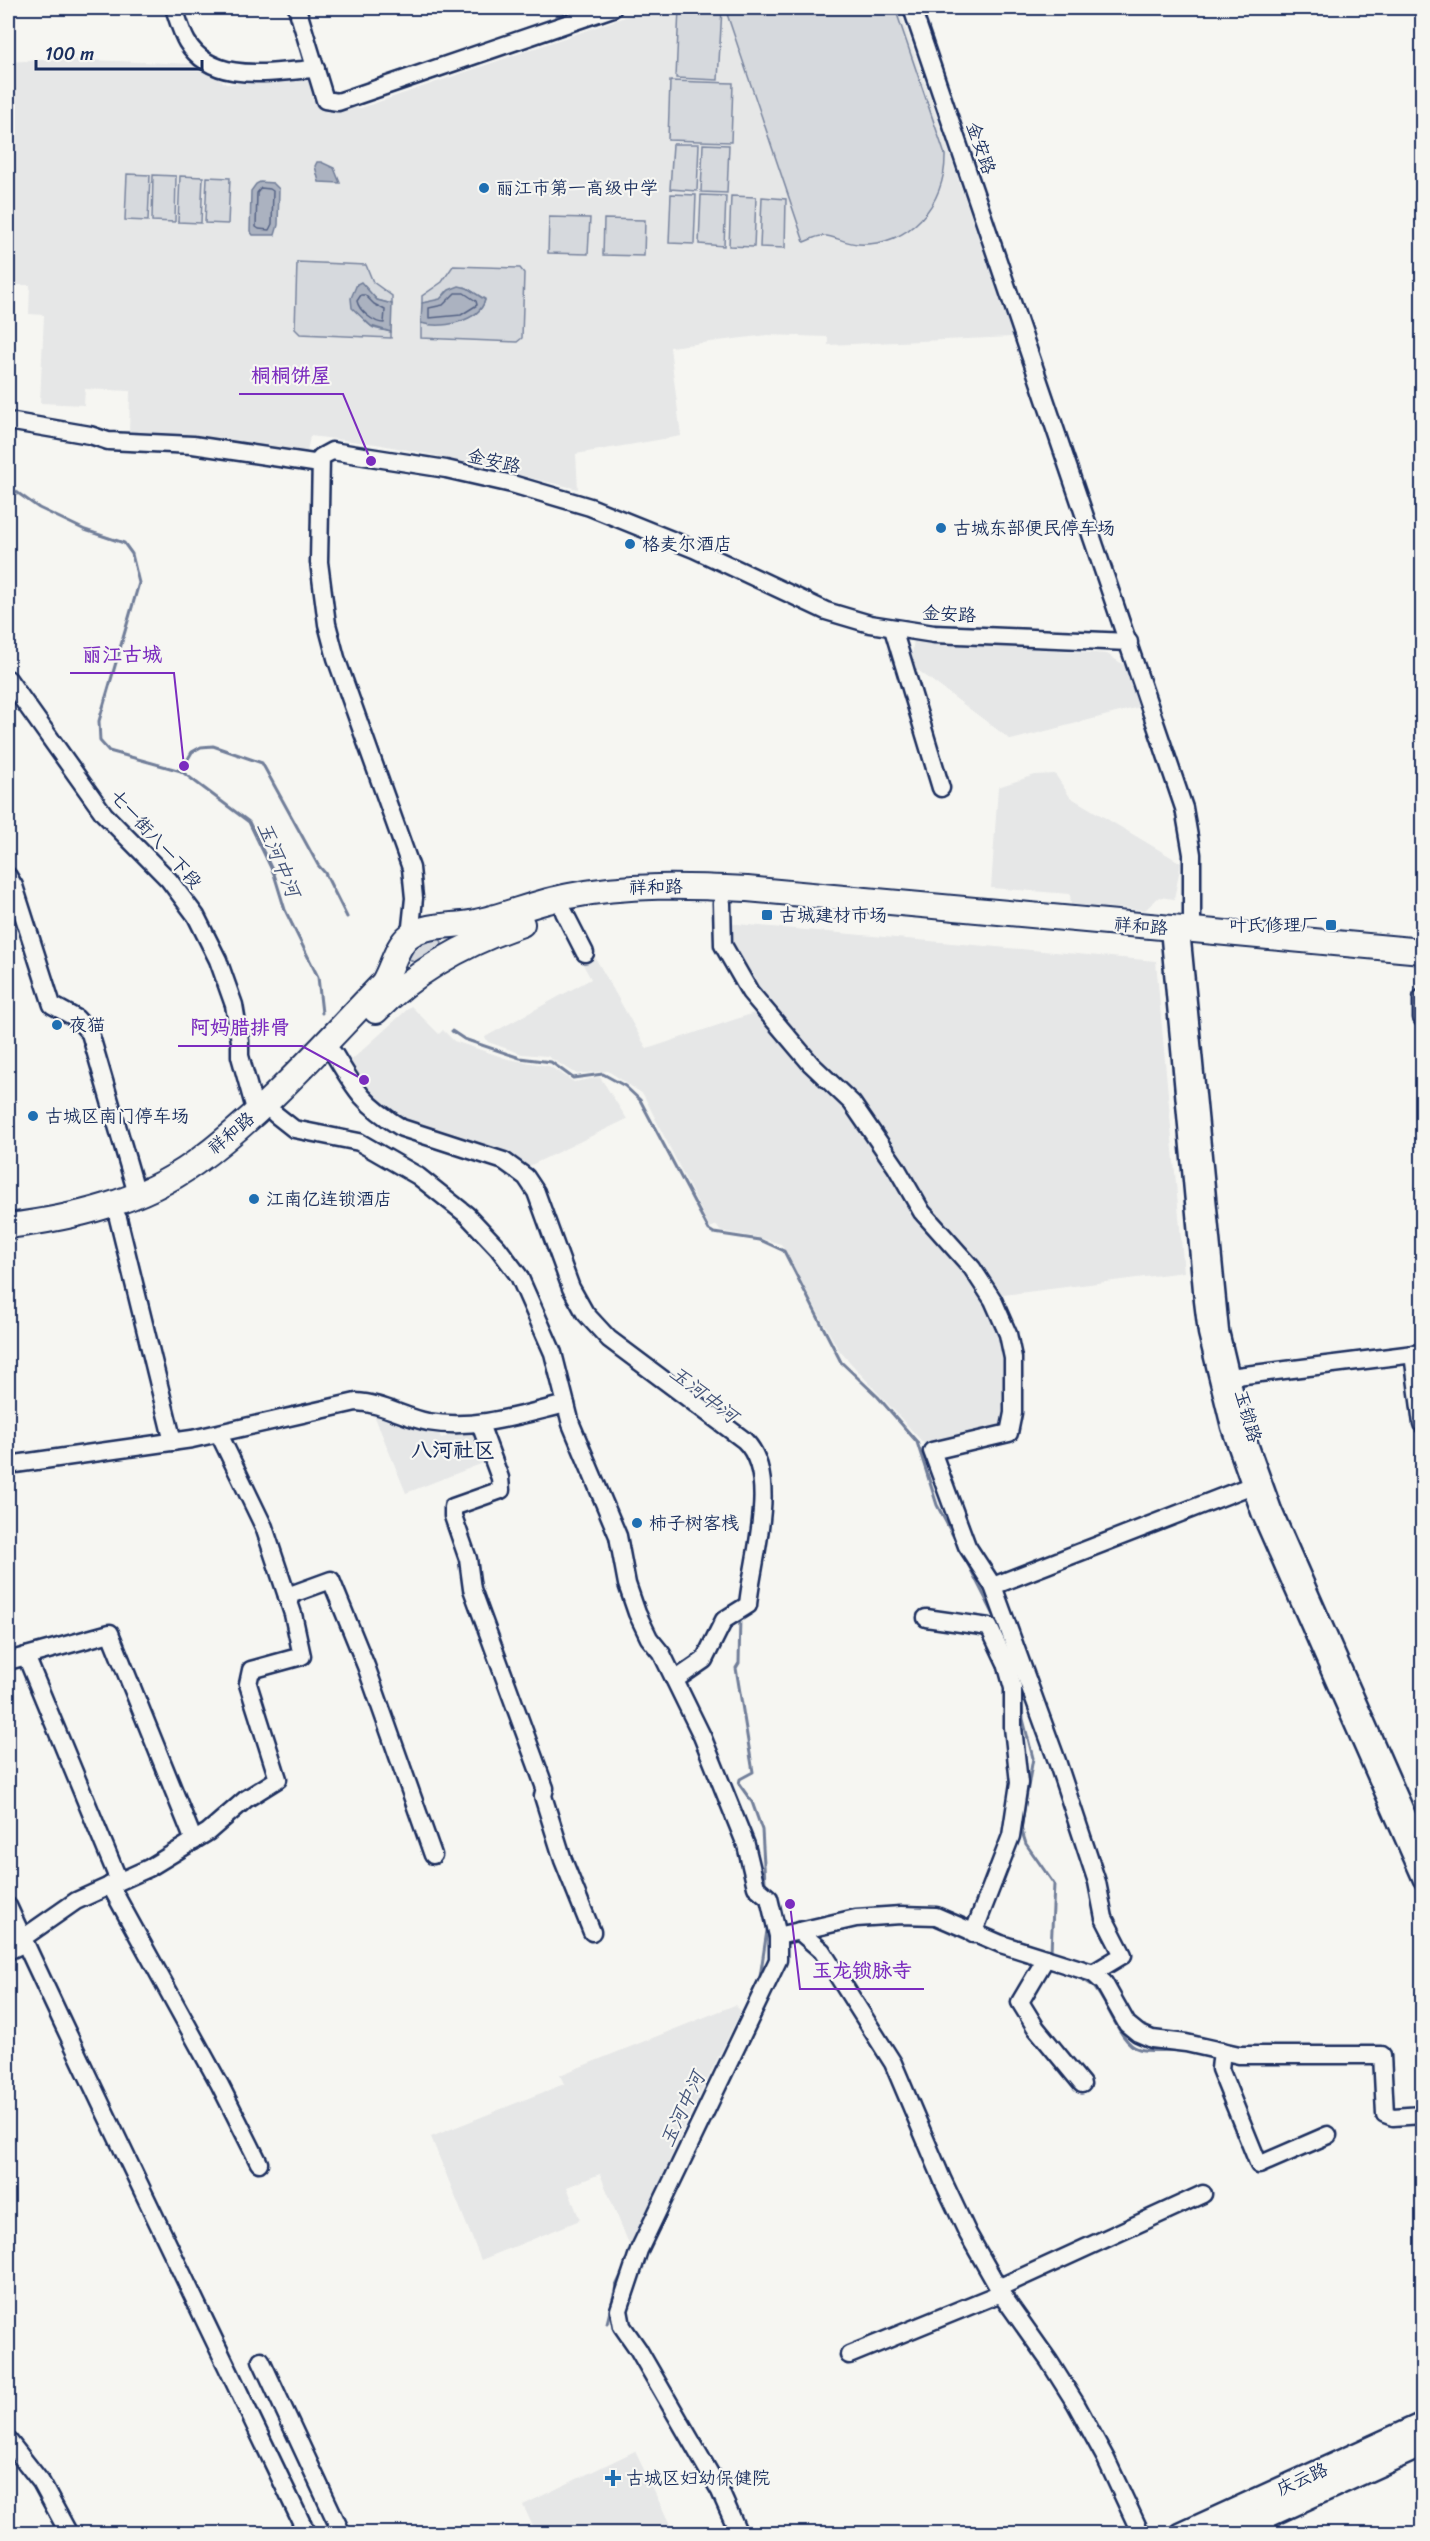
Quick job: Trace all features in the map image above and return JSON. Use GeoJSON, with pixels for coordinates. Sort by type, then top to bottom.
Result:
{"type":"FeatureCollection","features":[{"type":"Feature","properties":{"kind":"highway","name":"祥和路"},"geometry":{"type":"LineString","coordinates":[[8,1241],[50,1235],[117,1218],[158,1201],[203,1175],[266,1113],[383,983],[404,941],[410,936],[423,929],[476,922],[567,896],[614,889],[660,886],[747,889],[1179,935],[1422,966]]}},
{"type":"Feature","properties":{"kind":"highway","name":"祥和路"},"geometry":{"type":"LineString","coordinates":[[8,1226],[97,1209],[137,1194],[195,1163],[266,1113],[334,1054],[393,994],[416,977],[453,954],[505,930],[564,912],[638,902],[722,903],[1422,951]]}},
{"type":"Feature","properties":{"kind":"highway"},"geometry":{"type":"LineString","coordinates":[[441,927],[450,938],[453,954]]}},
{"type":"Feature","properties":{"kind":"highway"},"geometry":{"type":"LineString","coordinates":[[395,960],[401,971],[416,977]]}},
{"type":"Feature","properties":{"kind":"main road","name":"庆云路"},"geometry":{"type":"LineString","coordinates":[[1181,2534],[1422,2424]]}},
{"type":"Feature","properties":{"kind":"main road","name":"庆云路"},"geometry":{"type":"LineString","coordinates":[[1229,2534],[1267,2526],[1422,2446]]}},
{"type":"Feature","properties":{"kind":"street"},"geometry":{"type":"LineString","coordinates":[[174,8],[186,41],[206,61],[221,69],[254,72],[316,69]]}},
{"type":"Feature","properties":{"kind":"street"},"geometry":{"type":"LineString","coordinates":[[297,8],[325,100],[338,102],[585,12],[613,8]]}},
{"type":"Feature","properties":{"kind":"street","name":"金安路"},"geometry":{"type":"LineString","coordinates":[[912,8],[1180,793],[1192,855],[1179,935]]}},
{"type":"Feature","properties":{"kind":"street"},"geometry":{"type":"LineString","coordinates":[[8,421],[90,435],[108,441],[193,445],[320,464],[319,562],[327,624],[336,658],[411,868],[414,898],[410,936]]}},
{"type":"Feature","properties":{"kind":"street","name":"金安路"},"geometry":{"type":"LineString","coordinates":[[320,464],[321,457],[332,451],[446,470],[545,493],[664,536],[826,611],[893,628],[934,634],[1129,642]]}},
{"type":"Feature","properties":{"kind":"street"},"geometry":{"type":"LineString","coordinates":[[893,628],[941,788]]}},
{"type":"Feature","properties":{"kind":"street","name":"七一街八一下段"},"geometry":{"type":"LineString","coordinates":[[8,679],[104,814],[169,880],[196,916],[218,960],[234,1005],[240,1056],[266,1113]]}},
{"type":"Feature","properties":{"kind":"street"},"geometry":{"type":"LineString","coordinates":[[8,876],[14,886],[52,1005],[76,1018],[90,1033],[137,1194]]}},
{"type":"Feature","properties":{"kind":"street"},"geometry":{"type":"LineString","coordinates":[[722,903],[723,945],[750,992],[811,1064],[852,1103],[896,1167],[921,1212],[983,1284],[1005,1325],[1013,1358],[1014,1391],[1009,1433],[932,1451],[967,1546],[993,1586],[1057,1761],[1097,1882],[1104,1918],[1123,1955],[1093,1973]]}},
{"type":"Feature","properties":{"kind":"street"},"geometry":{"type":"LineString","coordinates":[[564,912],[585,953]]}},
{"type":"Feature","properties":{"kind":"street","name":"玉锁路"},"geometry":{"type":"LineString","coordinates":[[1179,935],[1215,1300],[1229,1377],[1242,1424],[1273,1510],[1422,1849]]}},
{"type":"Feature","properties":{"kind":"street","name":"玉锁路"},"geometry":{"type":"LineString","coordinates":[[1179,935],[1203,1301],[1221,1396],[1250,1486],[1422,1880]]}},
{"type":"Feature","properties":{"kind":"street"},"geometry":{"type":"LineString","coordinates":[[1422,998],[1422,1018]]}},
{"type":"Feature","properties":{"kind":"street"},"geometry":{"type":"LineString","coordinates":[[334,1054],[357,1094],[390,1121],[402,1128],[504,1161],[520,1171],[536,1192],[571,1288],[592,1322],[609,1339],[744,1440],[759,1462],[763,1496],[748,1605],[724,1620],[704,1660],[675,1680]]}},
{"type":"Feature","properties":{"kind":"street"},"geometry":{"type":"LineString","coordinates":[[266,1113],[294,1129],[359,1142],[418,1176],[467,1215],[498,1248],[519,1276],[553,1353],[571,1424],[618,1536],[627,1584],[637,1613],[649,1638],[662,1654],[702,1736],[746,1845],[756,1887],[769,1898],[778,1936],[778,1960],[639,2250],[619,2310],[622,2326],[714,2482],[739,2534]]}},
{"type":"Feature","properties":{"kind":"street"},"geometry":{"type":"LineString","coordinates":[[117,1218],[174,1442]]}},
{"type":"Feature","properties":{"kind":"street"},"geometry":{"type":"LineString","coordinates":[[1229,1377],[1418,1353],[1422,1424]]}},
{"type":"Feature","properties":{"kind":"street"},"geometry":{"type":"LineString","coordinates":[[8,1465],[219,1434],[356,1401],[378,1405],[425,1421],[453,1425],[480,1424],[566,1404]]}},
{"type":"Feature","properties":{"kind":"street"},"geometry":{"type":"LineString","coordinates":[[480,1424],[500,1478],[501,1490],[453,1507],[453,1516],[467,1552],[472,1589],[545,1788],[543,1796],[563,1860],[592,1932]]}},
{"type":"Feature","properties":{"kind":"street"},"geometry":{"type":"LineString","coordinates":[[8,1951],[76,1901],[149,1868],[194,1841],[219,1824],[246,1799],[278,1779],[248,1680],[252,1670],[302,1656],[287,1596],[264,1527],[219,1434]]}},
{"type":"Feature","properties":{"kind":"street"},"geometry":{"type":"LineString","coordinates":[[993,1586],[1250,1486]]}},
{"type":"Feature","properties":{"kind":"street"},"geometry":{"type":"LineString","coordinates":[[287,1596],[331,1580],[366,1666],[433,1855]]}},
{"type":"Feature","properties":{"kind":"street"},"geometry":{"type":"LineString","coordinates":[[926,1618],[989,1627],[1006,1663],[1013,1688],[1018,1802],[1011,1836],[973,1934]]}},
{"type":"Feature","properties":{"kind":"street"},"geometry":{"type":"LineString","coordinates":[[8,1661],[110,1633],[194,1841]]}},
{"type":"Feature","properties":{"kind":"street"},"geometry":{"type":"LineString","coordinates":[[26,1656],[115,1883],[146,1953],[220,2085],[259,2163]]}},
{"type":"Feature","properties":{"kind":"street"},"geometry":{"type":"LineString","coordinates":[[8,1906],[123,2155],[166,2236],[204,2323],[227,2363],[307,2534]]}},
{"type":"Feature","properties":{"kind":"street"},"geometry":{"type":"LineString","coordinates":[[778,1936],[856,1918],[901,1915],[936,1916],[973,1934],[1093,1973],[1104,1983],[1127,2024],[1138,2033],[1152,2039],[1239,2055],[1382,2055],[1385,2114],[1393,2117],[1422,2115]]}},
{"type":"Feature","properties":{"kind":"street"},"geometry":{"type":"LineString","coordinates":[[799,1930],[822,1951],[893,2063],[943,2181],[1000,2291],[1049,2361],[1081,2413],[1106,2459],[1141,2534]]}},
{"type":"Feature","properties":{"kind":"street"},"geometry":{"type":"LineString","coordinates":[[1046,1958],[1020,2002],[1036,2028],[1082,2084]]}},
{"type":"Feature","properties":{"kind":"street"},"geometry":{"type":"LineString","coordinates":[[1222,2051],[1220,2069],[1259,2165],[1328,2135]]}},
{"type":"Feature","properties":{"kind":"street"},"geometry":{"type":"LineString","coordinates":[[849,2355],[1000,2291],[1203,2194]]}},
{"type":"Feature","properties":{"kind":"street"},"geometry":{"type":"LineString","coordinates":[[261,2360],[342,2534]]}},
{"type":"Feature","properties":{"kind":"street"},"geometry":{"type":"LineString","coordinates":[[8,2439],[41,2482],[69,2534]]}},
{"type":"Feature","properties":{"kind":"shaded area","name":"丽江市第一高级中学"},"geometry":{"type":"Polygon","coordinates":[[[651,8],[899,8],[1013,337],[828,345],[828,337],[767,335],[670,347],[681,436],[576,454],[578,489],[428,454],[376,444],[310,436],[307,452],[189,437],[129,435],[130,391],[85,389],[84,405],[40,403],[44,315],[29,314],[30,285],[8,285],[8,62],[59,59],[197,64],[226,84],[312,80],[324,108],[361,108],[651,8]]]}},
{"type":"Feature","properties":{"kind":"shaded area"},"geometry":{"type":"Polygon","coordinates":[[[679,8],[722,8],[718,80],[676,78],[679,8]]]}},
{"type":"Feature","properties":{"kind":"shaded area"},"geometry":{"type":"Polygon","coordinates":[[[725,8],[895,8],[945,155],[944,173],[939,190],[921,219],[908,230],[893,238],[876,243],[854,244],[825,236],[804,242],[725,8]]]}},
{"type":"Feature","properties":{"kind":"shaded area"},"geometry":{"type":"Polygon","coordinates":[[[670,81],[733,83],[731,142],[668,140],[670,81]]]}},
{"type":"Feature","properties":{"kind":"shaded area"},"geometry":{"type":"Polygon","coordinates":[[[673,144],[699,144],[697,191],[670,189],[673,144]]]}},
{"type":"Feature","properties":{"kind":"shaded area"},"geometry":{"type":"Polygon","coordinates":[[[703,144],[729,145],[727,193],[701,192],[703,144]]]}},
{"type":"Feature","properties":{"kind":"shaded area"},"geometry":{"type":"Polygon","coordinates":[[[127,174],[150,175],[148,221],[125,220],[127,174]]]}},
{"type":"Feature","properties":{"kind":"shaded area"},"geometry":{"type":"Polygon","coordinates":[[[153,175],[176,176],[175,222],[152,221],[153,175]]]}},
{"type":"Feature","properties":{"kind":"shaded area"},"geometry":{"type":"Polygon","coordinates":[[[180,176],[203,177],[201,223],[178,222],[180,176]]]}},
{"type":"Feature","properties":{"kind":"shaded area"},"geometry":{"type":"Polygon","coordinates":[[[207,177],[230,178],[228,224],[205,223],[207,177]]]}},
{"type":"Feature","properties":{"kind":"shaded area"},"geometry":{"type":"Polygon","coordinates":[[[671,194],[696,195],[694,244],[669,243],[671,194]]]}},
{"type":"Feature","properties":{"kind":"shaded area"},"geometry":{"type":"Polygon","coordinates":[[[701,195],[726,196],[724,246],[699,244],[701,195]]]}},
{"type":"Feature","properties":{"kind":"shaded area"},"geometry":{"type":"Polygon","coordinates":[[[731,196],[756,197],[754,247],[729,246],[731,196]]]}},
{"type":"Feature","properties":{"kind":"shaded area"},"geometry":{"type":"Polygon","coordinates":[[[762,197],[786,199],[785,248],[760,247],[762,197]]]}},
{"type":"Feature","properties":{"kind":"shaded area"},"geometry":{"type":"Polygon","coordinates":[[[549,217],[590,218],[588,254],[548,253],[549,217]]]}},
{"type":"Feature","properties":{"kind":"shaded area"},"geometry":{"type":"Polygon","coordinates":[[[604,219],[645,220],[644,256],[603,255],[604,219]]]}},
{"type":"Feature","properties":{"kind":"shaded area"},"geometry":{"type":"Polygon","coordinates":[[[297,262],[366,265],[373,282],[392,296],[392,304],[377,300],[361,283],[357,284],[356,290],[358,308],[372,327],[391,332],[391,338],[300,334],[295,329],[297,262]]]}},
{"type":"Feature","properties":{"kind":"shaded area"},"geometry":{"type":"Polygon","coordinates":[[[453,266],[520,268],[524,273],[522,338],[517,342],[421,338],[421,323],[439,324],[459,321],[468,318],[482,307],[485,299],[465,287],[446,292],[440,300],[422,303],[422,296],[442,282],[453,266]]]}},
{"type":"Feature","properties":{"kind":"shaded area"},"geometry":{"type":"Polygon","coordinates":[[[914,638],[1107,654],[1124,665],[1139,707],[1011,740],[911,665],[914,638]]]}},
{"type":"Feature","properties":{"kind":"shaded area"},"geometry":{"type":"Polygon","coordinates":[[[1055,774],[1070,797],[1181,863],[1174,899],[1159,897],[1145,910],[1071,905],[1070,894],[991,888],[998,787],[1035,775],[1055,774]]]}},
{"type":"Feature","properties":{"kind":"shaded area"},"geometry":{"type":"Polygon","coordinates":[[[726,923],[1156,961],[1184,1272],[996,1296],[979,1262],[924,1210],[880,1133],[757,994],[726,948],[726,923]]]}},
{"type":"Feature","properties":{"kind":"shaded area"},"geometry":{"type":"Polygon","coordinates":[[[438,936],[442,942],[440,952],[415,963],[405,956],[405,947],[438,936]]]}},
{"type":"Feature","properties":{"kind":"shaded area"},"geometry":{"type":"Polygon","coordinates":[[[592,952],[647,1049],[760,1011],[794,1050],[892,1164],[973,1278],[997,1319],[1008,1358],[1004,1428],[927,1447],[838,1349],[781,1244],[720,1231],[717,1225],[710,1228],[643,1094],[608,1071],[577,1074],[547,1056],[522,1054],[488,1042],[485,1037],[591,979],[580,959],[592,952]]]}},
{"type":"Feature","properties":{"kind":"shaded area"},"geometry":{"type":"Polygon","coordinates":[[[411,1006],[439,1034],[443,1030],[454,1041],[508,1059],[549,1066],[574,1082],[600,1077],[627,1119],[527,1167],[384,1113],[346,1065],[411,1006]]]}},
{"type":"Feature","properties":{"kind":"shaded area"},"geometry":{"type":"Polygon","coordinates":[[[387,1409],[436,1425],[441,1438],[479,1428],[491,1460],[406,1493],[374,1415],[387,1409]]]}},
{"type":"Feature","properties":{"kind":"shaded area"},"geometry":{"type":"Polygon","coordinates":[[[735,2005],[741,2011],[683,2129],[633,2245],[629,2244],[600,2174],[567,2187],[580,2220],[481,2260],[431,2137],[564,2084],[560,2075],[735,2005]]]}},
{"type":"Feature","properties":{"kind":"shaded area","name":"古城区妇幼保健院"},"geometry":{"type":"Polygon","coordinates":[[[635,2451],[674,2533],[580,2533],[575,2524],[555,2533],[536,2533],[523,2505],[635,2451]]]}},
{"type":"Feature","properties":{"kind":"water"},"geometry":{"type":"Polygon","coordinates":[[[317,162],[334,168],[340,183],[319,182],[315,166],[317,162]]]}},
{"type":"Feature","properties":{"kind":"water"},"geometry":{"type":"Polygon","coordinates":[[[260,182],[273,183],[279,189],[278,225],[275,235],[253,235],[250,231],[251,191],[260,182]]]}},
{"type":"Feature","properties":{"kind":"water"},"geometry":{"type":"Polygon","coordinates":[[[361,282],[377,300],[392,304],[391,332],[371,326],[352,308],[351,298],[357,284],[361,282]]]}},
{"type":"Feature","properties":{"kind":"water"},"geometry":{"type":"Polygon","coordinates":[[[459,286],[467,288],[485,300],[475,314],[467,319],[448,324],[421,323],[422,303],[440,299],[449,290],[459,286]]]}},
{"type":"Feature","properties":{"kind":"waterway","name":"玉河中河"},"geometry":{"type":"LineString","coordinates":[[8,486],[39,508],[85,530],[124,543],[132,554],[139,583],[99,721],[100,741],[109,751],[181,771],[249,822],[274,874],[285,910],[318,977],[322,1013]]}},
{"type":"Feature","properties":{"kind":"waterway"},"geometry":{"type":"LineString","coordinates":[[181,771],[192,752],[201,747],[213,746],[262,763],[318,865],[325,873],[347,917]]}},
{"type":"Feature","properties":{"kind":"waterway"},"geometry":{"type":"LineString","coordinates":[[452,1031],[464,1039],[520,1058],[551,1062],[573,1078],[603,1074],[625,1086],[640,1100],[709,1230],[714,1233],[760,1240],[784,1251],[841,1362],[878,1397],[917,1442],[937,1505],[957,1543]]}},
{"type":"Feature","properties":{"kind":"waterway"},"geometry":{"type":"LineString","coordinates":[[966,1560],[998,1623]]}},
{"type":"Feature","properties":{"kind":"waterway","name":"玉河中河"},"geometry":{"type":"LineString","coordinates":[[740,1617],[739,1663],[736,1668],[753,1772],[740,1779],[739,1784],[752,1802],[762,1830],[765,1882]]}},
{"type":"Feature","properties":{"kind":"waterway"},"geometry":{"type":"LineString","coordinates":[[1021,1686],[1023,1719],[1033,1758],[1021,1828],[1026,1844],[1054,1884],[1051,1952]]}},
{"type":"Feature","properties":{"kind":"waterway","name":"玉河中河"},"geometry":{"type":"LineString","coordinates":[[733,2034],[760,1977],[768,1924]]}},
{"type":"Feature","properties":{"kind":"waterway"},"geometry":{"type":"LineString","coordinates":[[1066,1973],[1092,1985],[1120,2031],[1132,2046],[1148,2050],[1178,2050]]}},
{"type":"Feature","properties":{"kind":"waterway","name":"玉河中河"},"geometry":{"type":"LineString","coordinates":[[607,2323],[616,2286],[626,2265]]}},
{"type":"Feature","properties":{"kind":"place","name":"丽江市第一高级中学"},"geometry":{"type":"Point","coordinates":[484,188]}},
{"type":"Feature","properties":{"kind":"place","name":"桐桐饼屋"},"geometry":{"type":"Point","coordinates":[371,461]}},
{"type":"Feature","properties":{"kind":"place","name":"古城东部便民停车场"},"geometry":{"type":"Point","coordinates":[941,528]}},
{"type":"Feature","properties":{"kind":"place","name":"格麦尔酒店"},"geometry":{"type":"Point","coordinates":[630,544]}},
{"type":"Feature","properties":{"kind":"place","name":"丽江古城"},"geometry":{"type":"Point","coordinates":[184,766]}},
{"type":"Feature","properties":{"kind":"place","name":"古城建材市场"},"geometry":{"type":"Point","coordinates":[767,915]}},
{"type":"Feature","properties":{"kind":"place","name":"叶氏修理厂"},"geometry":{"type":"Point","coordinates":[1331,925]}},
{"type":"Feature","properties":{"kind":"place","name":"夜猫"},"geometry":{"type":"Point","coordinates":[57,1025]}},
{"type":"Feature","properties":{"kind":"place","name":"阿妈腊排骨"},"geometry":{"type":"Point","coordinates":[364,1080]}},
{"type":"Feature","properties":{"kind":"place","name":"古城区南门停车场"},"geometry":{"type":"Point","coordinates":[33,1116]}},
{"type":"Feature","properties":{"kind":"place","name":"江南亿连锁酒店"},"geometry":{"type":"Point","coordinates":[254,1199]}},
{"type":"Feature","properties":{"kind":"place","name":"柿子树客栈"},"geometry":{"type":"Point","coordinates":[637,1523]}},
{"type":"Feature","properties":{"kind":"place","name":"玉龙锁脉寺"},"geometry":{"type":"Point","coordinates":[790,1904]}},
{"type":"Feature","properties":{"kind":"place","name":"古城区妇幼保健院"},"geometry":{"type":"Point","coordinates":[613,2478]}},
{"type":"Feature","properties":{"kind":"district","name":"八河社区"},"geometry":{"type":"Point","coordinates":[453,1450]}}]}
